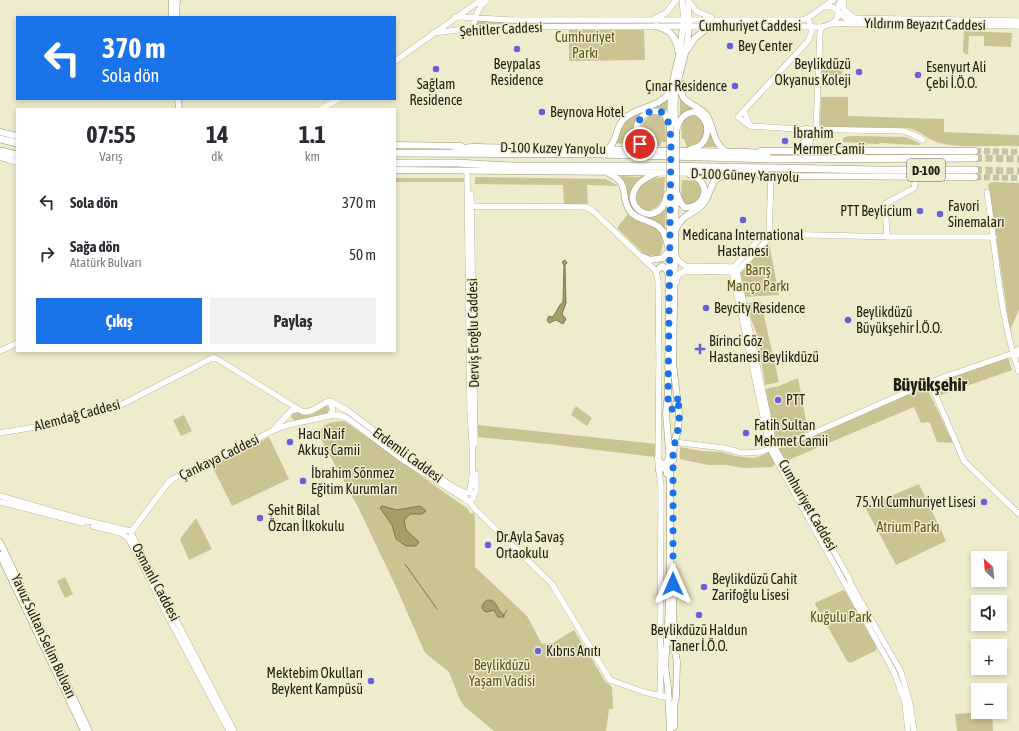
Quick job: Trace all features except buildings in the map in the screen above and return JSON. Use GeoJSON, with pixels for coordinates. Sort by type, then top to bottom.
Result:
{"type":"FeatureCollection","features":[{"type":"Feature","properties":{"kind":"highway"},"geometry":{"type":"LineString","coordinates":[[0,139],[16,143]]}},
{"type":"Feature","properties":{"kind":"highway"},"geometry":{"type":"LineString","coordinates":[[396,149],[456,149],[478,147]]}},
{"type":"Feature","properties":{"kind":"highway"},"geometry":{"type":"LineString","coordinates":[[0,151],[16,156]]}},
{"type":"Feature","properties":{"kind":"highway"},"geometry":{"type":"LineString","coordinates":[[740,152],[891,155],[915,158],[975,155]]}},
{"type":"Feature","properties":{"kind":"highway","name":"D-100"},"geometry":{"type":"LineString","coordinates":[[396,153],[600,154],[770,159],[915,158]]}},
{"type":"Feature","properties":{"kind":"highway"},"geometry":{"type":"LineString","coordinates":[[0,154],[16,156]]}},
{"type":"Feature","properties":{"kind":"highway","name":"D-100"},"geometry":{"type":"LineString","coordinates":[[396,163],[505,166],[664,166],[877,170],[975,174]]}},
{"type":"Feature","properties":{"kind":"highway"},"geometry":{"type":"LineString","coordinates":[[422,163],[506,170]]}},
{"type":"Feature","properties":{"kind":"highway"},"geometry":{"type":"LineString","coordinates":[[730,173],[827,173],[877,170]]}},
{"type":"Feature","properties":{"kind":"main road"},"geometry":{"type":"LineString","coordinates":[[172,0],[172,16]]}},
{"type":"Feature","properties":{"kind":"main road"},"geometry":{"type":"LineString","coordinates":[[176,16],[177,0]]}},
{"type":"Feature","properties":{"kind":"main road"},"geometry":{"type":"LineString","coordinates":[[396,60],[481,0]]}},
{"type":"Feature","properties":{"kind":"main road"},"geometry":{"type":"LineString","coordinates":[[472,28],[474,18],[483,3],[487,0]]}},
{"type":"Feature","properties":{"kind":"main road"},"geometry":{"type":"LineString","coordinates":[[649,21],[666,12],[676,0]]}},
{"type":"Feature","properties":{"kind":"main road"},"geometry":{"type":"LineString","coordinates":[[682,0],[687,23]]}},
{"type":"Feature","properties":{"kind":"main road"},"geometry":{"type":"LineString","coordinates":[[678,396],[676,406],[674,409],[670,409],[668,406],[669,275],[674,232],[676,188],[675,97],[687,23],[688,0]]}},
{"type":"Feature","properties":{"kind":"main road"},"geometry":{"type":"LineString","coordinates":[[688,0],[696,11],[706,16],[721,19]]}},
{"type":"Feature","properties":{"kind":"main road"},"geometry":{"type":"LineString","coordinates":[[833,0],[808,18],[812,27],[811,36],[808,41],[738,118],[750,126],[807,130],[904,131],[923,140]]}},
{"type":"Feature","properties":{"kind":"main road"},"geometry":{"type":"LineString","coordinates":[[831,24],[837,19],[838,7],[842,0]]}},
{"type":"Feature","properties":{"kind":"main road"},"geometry":{"type":"LineString","coordinates":[[842,0],[844,10],[853,18]]}},
{"type":"Feature","properties":{"kind":"main road","name":"Yıldırım Beyazıt Caddesi"},"geometry":{"type":"LineString","coordinates":[[824,7],[832,6],[841,16],[845,18],[961,22],[1019,26]]}},
{"type":"Feature","properties":{"kind":"main road"},"geometry":{"type":"LineString","coordinates":[[479,9],[483,16],[488,18]]}},
{"type":"Feature","properties":{"kind":"main road","name":"Şehitler Caddesi"},"geometry":{"type":"LineString","coordinates":[[453,19],[488,18],[511,20],[649,21],[687,23]]}},
{"type":"Feature","properties":{"kind":"main road","name":"Cumhuriyet Caddesi"},"geometry":{"type":"LineString","coordinates":[[687,23],[721,19],[802,20],[808,18]]}},
{"type":"Feature","properties":{"kind":"main road"},"geometry":{"type":"LineString","coordinates":[[453,19],[452,26],[455,31]]}},
{"type":"Feature","properties":{"kind":"main road","name":"Yıldırım Beyazıt Caddesi"},"geometry":{"type":"LineString","coordinates":[[822,27],[831,24],[855,23],[1019,21]]}},
{"type":"Feature","properties":{"kind":"main road","name":"Şehitler Caddesi"},"geometry":{"type":"LineString","coordinates":[[433,33],[482,27],[656,26],[687,23]]}},
{"type":"Feature","properties":{"kind":"main road","name":"Cumhuriyet Caddesi"},"geometry":{"type":"LineString","coordinates":[[687,23],[710,26],[822,27]]}},
{"type":"Feature","properties":{"kind":"main road"},"geometry":{"type":"LineString","coordinates":[[656,26],[665,29],[673,35],[681,55]]}},
{"type":"Feature","properties":{"kind":"main road"},"geometry":{"type":"LineString","coordinates":[[608,149],[613,144],[620,125],[624,119],[667,97],[671,90],[681,55],[703,30],[710,26]]}},
{"type":"Feature","properties":{"kind":"main road"},"geometry":{"type":"LineString","coordinates":[[811,150],[809,141],[816,130],[820,33],[822,27]]}},
{"type":"Feature","properties":{"kind":"main road"},"geometry":{"type":"LineString","coordinates":[[678,80],[683,96],[687,101],[706,115],[716,140],[720,147],[726,152]]}},
{"type":"Feature","properties":{"kind":"main road"},"geometry":{"type":"LineString","coordinates":[[671,90],[670,183],[673,364],[678,396],[679,421],[674,441]]}},
{"type":"Feature","properties":{"kind":"main road"},"geometry":{"type":"LineString","coordinates":[[323,108],[337,100]]}},
{"type":"Feature","properties":{"kind":"main road"},"geometry":{"type":"LineString","coordinates":[[656,150],[642,146],[637,140],[636,130],[641,118],[648,112],[657,111],[664,113],[670,126]]}},
{"type":"Feature","properties":{"kind":"main road"},"geometry":{"type":"LineString","coordinates":[[744,111],[750,126]]}},
{"type":"Feature","properties":{"kind":"main road"},"geometry":{"type":"LineString","coordinates":[[676,132],[680,119],[689,113],[694,112],[700,114],[705,122],[707,137],[704,142],[698,148],[683,151]]}},
{"type":"Feature","properties":{"kind":"main road"},"geometry":{"type":"LineString","coordinates":[[797,150],[805,141],[807,130]]}},
{"type":"Feature","properties":{"kind":"main road"},"geometry":{"type":"LineString","coordinates":[[0,132],[16,136]]}},
{"type":"Feature","properties":{"kind":"main road","name":"D-100 Kuzey Yanyolu"},"geometry":{"type":"LineString","coordinates":[[396,145],[726,152],[811,150],[975,155]]}},
{"type":"Feature","properties":{"kind":"main road"},"geometry":{"type":"LineString","coordinates":[[0,158],[16,162]]}},
{"type":"Feature","properties":{"kind":"main road","name":"D-100 Güney Yanyolu"},"geometry":{"type":"LineString","coordinates":[[396,170],[683,172],[771,176],[916,178],[975,174]]}},
{"type":"Feature","properties":{"kind":"main road","name":"Derviş Eroğlu Caddesi"},"geometry":{"type":"LineString","coordinates":[[469,171],[472,404],[476,486],[476,491],[470,496]]}},
{"type":"Feature","properties":{"kind":"main road"},"geometry":{"type":"LineString","coordinates":[[605,172],[616,177],[622,184],[627,205],[632,213],[638,218],[660,227],[671,252],[685,266],[735,270]]}},
{"type":"Feature","properties":{"kind":"main road"},"geometry":{"type":"LineString","coordinates":[[659,172],[646,177],[635,188],[632,200],[636,209],[642,213],[648,214],[656,213],[660,210],[665,201],[670,183]]}},
{"type":"Feature","properties":{"kind":"main road"},"geometry":{"type":"LineString","coordinates":[[676,188],[679,200],[684,207],[694,207],[702,198],[704,191],[701,181],[697,177],[683,172]]}},
{"type":"Feature","properties":{"kind":"main road"},"geometry":{"type":"LineString","coordinates":[[674,232],[682,218],[696,210],[704,203],[710,186],[715,180],[730,173]]}},
{"type":"Feature","properties":{"kind":"main road"},"geometry":{"type":"LineString","coordinates":[[769,234],[771,176]]}},
{"type":"Feature","properties":{"kind":"main road"},"geometry":{"type":"LineString","coordinates":[[887,237],[885,204],[914,188],[916,178]]}},
{"type":"Feature","properties":{"kind":"main road"},"geometry":{"type":"LineString","coordinates":[[987,192],[1003,309],[1018,353],[1019,372]]}},
{"type":"Feature","properties":{"kind":"main road"},"geometry":{"type":"LineString","coordinates":[[470,206],[586,207],[593,211],[656,271],[658,280],[659,328],[658,458],[661,486],[662,652],[660,697]]}},
{"type":"Feature","properties":{"kind":"main road"},"geometry":{"type":"LineString","coordinates":[[735,270],[761,237],[769,234],[887,237],[994,237]]}},
{"type":"Feature","properties":{"kind":"main road"},"geometry":{"type":"LineString","coordinates":[[641,256],[646,259],[661,259],[671,252]]}},
{"type":"Feature","properties":{"kind":"main road"},"geometry":{"type":"LineString","coordinates":[[656,271],[662,266],[666,269],[669,275]]}},
{"type":"Feature","properties":{"kind":"main road"},"geometry":{"type":"LineString","coordinates":[[673,306],[676,297],[676,278],[681,273],[689,271],[735,270]]}},
{"type":"Feature","properties":{"kind":"main road","name":"Cumhuriyet Caddesi"},"geometry":{"type":"LineString","coordinates":[[735,270],[773,448],[901,672],[908,694],[910,723],[908,731]]}},
{"type":"Feature","properties":{"kind":"main road"},"geometry":{"type":"LineString","coordinates":[[0,347],[15,343]]}},
{"type":"Feature","properties":{"kind":"main road"},"geometry":{"type":"LineString","coordinates":[[0,351],[15,343]]}},
{"type":"Feature","properties":{"kind":"main road"},"geometry":{"type":"LineString","coordinates":[[674,441],[721,448],[742,453],[760,452],[809,435],[930,382],[1018,353]]}},
{"type":"Feature","properties":{"kind":"main road","name":"Alemdağ Caddesi"},"geometry":{"type":"LineString","coordinates":[[0,433],[41,426],[117,407],[214,356],[298,409]]}},
{"type":"Feature","properties":{"kind":"main road"},"geometry":{"type":"LineString","coordinates":[[930,382],[964,461],[1019,514]]}},
{"type":"Feature","properties":{"kind":"main road"},"geometry":{"type":"LineString","coordinates":[[668,392],[666,409],[670,492],[670,643],[676,653],[674,731]]}},
{"type":"Feature","properties":{"kind":"main road"},"geometry":{"type":"LineString","coordinates":[[272,431],[294,409],[298,409],[303,412],[313,411],[324,403],[330,401],[333,410],[329,416]]}},
{"type":"Feature","properties":{"kind":"main road","name":"Erdemli Caddesi"},"geometry":{"type":"LineString","coordinates":[[330,401],[348,411],[396,448],[453,487],[470,496]]}},
{"type":"Feature","properties":{"kind":"main road"},"geometry":{"type":"LineString","coordinates":[[289,413],[289,416],[295,423]]}},
{"type":"Feature","properties":{"kind":"main road","name":"Erdemli Caddesi"},"geometry":{"type":"LineString","coordinates":[[329,416],[347,418],[403,460],[470,496]]}},
{"type":"Feature","properties":{"kind":"main road","name":"Çankaya Caddesi"},"geometry":{"type":"LineString","coordinates":[[128,534],[172,479],[211,462],[272,431],[295,423],[329,416]]}},
{"type":"Feature","properties":{"kind":"main road"},"geometry":{"type":"LineString","coordinates":[[668,436],[669,419],[674,417],[677,422],[674,441],[670,643],[665,665],[669,698],[670,731]]}},
{"type":"Feature","properties":{"kind":"main road"},"geometry":{"type":"LineString","coordinates":[[658,458],[660,462],[664,464],[667,463],[669,455]]}},
{"type":"Feature","properties":{"kind":"main road"},"geometry":{"type":"LineString","coordinates":[[659,471],[661,468],[667,470],[670,492]]}},
{"type":"Feature","properties":{"kind":"main road","name":"Osmanlı Caddesi"},"geometry":{"type":"LineString","coordinates":[[0,496],[128,534],[229,731]]}},
{"type":"Feature","properties":{"kind":"main road"},"geometry":{"type":"LineString","coordinates":[[470,496],[482,515],[552,584],[608,679],[660,697],[669,698]]}},
{"type":"Feature","properties":{"kind":"main road","name":"Osmanlı Caddesi"},"geometry":{"type":"LineString","coordinates":[[0,502],[128,534]]}},
{"type":"Feature","properties":{"kind":"main road","name":"Yavuz Sultan Selim Bulvarı"},"geometry":{"type":"LineString","coordinates":[[0,542],[89,731]]}},
{"type":"Feature","properties":{"kind":"main road","name":"Yavuz Sultan Selim Bulvarı"},"geometry":{"type":"LineString","coordinates":[[0,555],[84,731]]}},
{"type":"Feature","properties":{"kind":"main road","name":"Osmanlı Caddesi"},"geometry":{"type":"LineString","coordinates":[[168,611],[234,731]]}},
{"type":"Feature","properties":{"kind":"main road"},"geometry":{"type":"LineString","coordinates":[[667,676],[667,670],[671,668],[675,669],[676,674]]}},
{"type":"Feature","properties":{"kind":"main road"},"geometry":{"type":"LineString","coordinates":[[80,722],[80,731]]}},
{"type":"Feature","properties":{"kind":"main road","name":"Cumhuriyet Caddesi"},"geometry":{"type":"LineString","coordinates":[[910,723],[914,731]]}},
{"type":"Feature","properties":{"kind":"green space"},"geometry":{"type":"Polygon","coordinates":[[[476,19],[494,22],[648,24],[648,26],[501,24],[475,26],[476,19]]]}},
{"type":"Feature","properties":{"kind":"green space","name":"Cumhuriyet Parkı"},"geometry":{"type":"Polygon","coordinates":[[[569,30],[644,30],[645,60],[569,61],[569,30]]]}},
{"type":"Feature","properties":{"kind":"green space"},"geometry":{"type":"Polygon","coordinates":[[[964,31],[1012,33],[1011,47],[984,46],[984,36],[969,36],[968,54],[965,54],[963,51],[964,31]]]}},
{"type":"Feature","properties":{"kind":"green space"},"geometry":{"type":"Polygon","coordinates":[[[822,62],[843,63],[842,75],[821,75],[822,62]]]}},
{"type":"Feature","properties":{"kind":"green space"},"geometry":{"type":"Polygon","coordinates":[[[680,95],[686,102],[705,115],[713,140],[717,147],[702,147],[708,132],[707,124],[700,112],[694,110],[687,111],[680,116],[680,95]]]}},
{"type":"Feature","properties":{"kind":"green space"},"geometry":{"type":"Polygon","coordinates":[[[821,97],[848,97],[848,116],[944,119],[944,132],[1019,135],[1019,146],[966,146],[946,144],[933,141],[915,130],[906,128],[822,127],[820,124],[821,97]]]}},
{"type":"Feature","properties":{"kind":"green space"},"geometry":{"type":"Polygon","coordinates":[[[667,100],[667,110],[665,111],[658,108],[650,108],[640,115],[637,122],[637,145],[615,143],[622,125],[628,117],[667,100]]]}},
{"type":"Feature","properties":{"kind":"green space"},"geometry":{"type":"Polygon","coordinates":[[[654,114],[660,115],[665,123],[666,142],[661,142],[660,146],[644,143],[641,135],[644,122],[647,118],[654,114]]]}},
{"type":"Feature","properties":{"kind":"green space"},"geometry":{"type":"Polygon","coordinates":[[[690,115],[696,116],[701,120],[704,130],[700,143],[687,147],[684,139],[682,139],[681,129],[684,120],[690,115]]]}},
{"type":"Feature","properties":{"kind":"green space"},"geometry":{"type":"Polygon","coordinates":[[[850,136],[906,137],[921,144],[843,142],[843,138],[850,136]]]}},
{"type":"Feature","properties":{"kind":"green space"},"geometry":{"type":"Polygon","coordinates":[[[621,176],[643,176],[632,189],[630,197],[631,202],[636,211],[649,217],[656,215],[666,206],[665,232],[639,217],[631,209],[620,178],[621,176]]]}},
{"type":"Feature","properties":{"kind":"green space"},"geometry":{"type":"Polygon","coordinates":[[[475,177],[605,179],[619,186],[587,185],[588,204],[564,204],[563,185],[475,184],[475,177]]]}},
{"type":"Feature","properties":{"kind":"green space"},"geometry":{"type":"Polygon","coordinates":[[[665,177],[662,198],[658,206],[648,211],[640,207],[636,199],[637,194],[643,185],[650,180],[665,177]]]}},
{"type":"Feature","properties":{"kind":"green space"},"geometry":{"type":"Polygon","coordinates":[[[396,178],[464,178],[464,182],[396,182],[396,178]]]}},
{"type":"Feature","properties":{"kind":"green space"},"geometry":{"type":"Polygon","coordinates":[[[682,180],[697,181],[701,192],[697,203],[688,206],[683,201],[681,194],[682,180]]]}},
{"type":"Feature","properties":{"kind":"green space"},"geometry":{"type":"Polygon","coordinates":[[[992,182],[1019,183],[1019,309],[1010,331],[988,184],[992,182]]]}},
{"type":"Feature","properties":{"kind":"green space"},"geometry":{"type":"Polygon","coordinates":[[[628,214],[634,219],[659,231],[662,236],[663,244],[660,255],[646,256],[617,228],[628,214]]]}},
{"type":"Feature","properties":{"kind":"green space","name":"Barış Manço Parkı"},"geometry":{"type":"Polygon","coordinates":[[[766,242],[769,243],[779,295],[743,297],[739,272],[766,242]]]}},
{"type":"Feature","properties":{"kind":"green space"},"geometry":{"type":"Polygon","coordinates":[[[745,303],[761,303],[779,382],[765,385],[758,337],[745,303]]]}},
{"type":"Feature","properties":{"kind":"green space"},"geometry":{"type":"Polygon","coordinates":[[[1008,357],[1012,370],[938,396],[932,381],[1008,357]]]}},
{"type":"Feature","properties":{"kind":"green space"},"geometry":{"type":"Polygon","coordinates":[[[798,378],[808,431],[780,443],[775,440],[765,389],[779,386],[798,378]]]}},
{"type":"Feature","properties":{"kind":"green space"},"geometry":{"type":"Polygon","coordinates":[[[923,387],[927,388],[953,443],[937,442],[930,423],[921,423],[914,407],[786,461],[778,449],[822,432],[923,387]]]}},
{"type":"Feature","properties":{"kind":"green space"},"geometry":{"type":"Polygon","coordinates":[[[325,405],[329,408],[328,413],[295,421],[291,417],[292,413],[295,412],[304,415],[310,414],[325,405]]]}},
{"type":"Feature","properties":{"kind":"green space"},"geometry":{"type":"Polygon","coordinates":[[[576,406],[592,418],[587,426],[571,415],[576,406]]]}},
{"type":"Feature","properties":{"kind":"green space"},"geometry":{"type":"Polygon","coordinates":[[[184,415],[192,431],[181,436],[173,420],[184,415]]]}},
{"type":"Feature","properties":{"kind":"green space","name":"Beylikdüzü Yaşam Vadisi"},"geometry":{"type":"Polygon","coordinates":[[[344,421],[468,509],[470,514],[474,513],[475,567],[527,616],[542,644],[553,643],[574,630],[605,681],[612,687],[613,709],[609,709],[606,731],[494,731],[465,707],[460,700],[449,672],[425,653],[397,589],[359,509],[319,435],[322,427],[325,425],[332,422],[344,421]]]}},
{"type":"Feature","properties":{"kind":"green space"},"geometry":{"type":"Polygon","coordinates":[[[478,425],[657,444],[655,457],[478,437],[478,425]]]}},
{"type":"Feature","properties":{"kind":"green space"},"geometry":{"type":"Polygon","coordinates":[[[269,437],[289,479],[232,506],[212,466],[269,437]]]}},
{"type":"Feature","properties":{"kind":"green space"},"geometry":{"type":"Polygon","coordinates":[[[680,447],[701,451],[722,452],[735,456],[754,458],[771,452],[776,463],[772,467],[745,468],[726,465],[708,465],[680,459],[680,447]]]}},
{"type":"Feature","properties":{"kind":"green space","name":"Atrium Parkı"},"geometry":{"type":"Polygon","coordinates":[[[919,484],[946,541],[896,565],[865,507],[919,484]]]}},
{"type":"Feature","properties":{"kind":"green space"},"geometry":{"type":"Polygon","coordinates":[[[196,518],[212,549],[189,560],[180,539],[196,518]]]}},
{"type":"Feature","properties":{"kind":"green space"},"geometry":{"type":"Polygon","coordinates":[[[65,577],[73,594],[65,598],[57,581],[65,577]]]}},
{"type":"Feature","properties":{"kind":"green space","name":"Kuğulu Park"},"geometry":{"type":"Polygon","coordinates":[[[843,590],[845,591],[877,648],[875,651],[850,663],[847,661],[815,604],[843,590]]]}},
{"type":"Feature","properties":{"kind":"green space"},"geometry":{"type":"Polygon","coordinates":[[[971,713],[971,719],[992,719],[993,731],[957,731],[955,714],[971,713]]]}},
{"type":"Feature","properties":{"kind":"shaded area"},"geometry":{"type":"Polygon","coordinates":[[[565,260],[567,263],[565,265],[566,303],[562,314],[566,319],[563,324],[556,320],[549,323],[547,320],[549,316],[552,317],[554,315],[563,302],[564,265],[562,262],[565,260]]]}},
{"type":"Feature","properties":{"kind":"shaded area"},"geometry":{"type":"Polygon","coordinates":[[[382,506],[397,510],[420,506],[426,511],[422,514],[410,514],[404,520],[406,530],[419,542],[416,546],[406,546],[396,539],[392,525],[380,508],[382,506]]]}},
{"type":"Feature","properties":{"kind":"shaded area"},"geometry":{"type":"Polygon","coordinates":[[[487,600],[491,600],[495,603],[504,617],[498,617],[494,610],[487,612],[484,611],[482,608],[483,604],[487,600]]]}},
{"type":"Feature","properties":{"kind":"waterway"},"geometry":{"type":"LineString","coordinates":[[405,564],[437,609]]}},
{"type":"Feature","properties":{"kind":"waterway"},"geometry":{"type":"LineString","coordinates":[[504,615],[507,610]]}},
{"type":"Feature","properties":{"kind":"tunnel"},"geometry":{"type":"LineString","coordinates":[[975,151],[1019,152]]}},
{"type":"Feature","properties":{"kind":"tunnel"},"geometry":{"type":"LineString","coordinates":[[975,158],[1019,159]]}},
{"type":"Feature","properties":{"kind":"tunnel"},"geometry":{"type":"LineString","coordinates":[[975,170],[1019,171]]}},
{"type":"Feature","properties":{"kind":"tunnel"},"geometry":{"type":"LineString","coordinates":[[975,177],[1019,178]]}},
{"type":"Feature","properties":{"kind":"place","name":"Bey Center"},"geometry":{"type":"Point","coordinates":[730,46]}},
{"type":"Feature","properties":{"kind":"place","name":"Beypalas Residence"},"geometry":{"type":"Point","coordinates":[517,49]}},
{"type":"Feature","properties":{"kind":"place","name":"Sağlam Residence"},"geometry":{"type":"Point","coordinates":[436,69]}},
{"type":"Feature","properties":{"kind":"place","name":"Beylikdüzü Okyanus Koleji"},"geometry":{"type":"Point","coordinates":[859,72]}},
{"type":"Feature","properties":{"kind":"place","name":"Esenyurt Ali Çebi İ.Ö.O."},"geometry":{"type":"Point","coordinates":[918,75]}},
{"type":"Feature","properties":{"kind":"place","name":"Çınar Residence"},"geometry":{"type":"Point","coordinates":[735,86]}},
{"type":"Feature","properties":{"kind":"place","name":"Beynova Hotel"},"geometry":{"type":"Point","coordinates":[542,112]}},
{"type":"Feature","properties":{"kind":"place","name":"İbrahim Mermer Camii"},"geometry":{"type":"Point","coordinates":[785,141]}},
{"type":"Feature","properties":{"kind":"place","name":"PTT Beylicium"},"geometry":{"type":"Point","coordinates":[920,211]}},
{"type":"Feature","properties":{"kind":"place","name":"Favori Sinemaları"},"geometry":{"type":"Point","coordinates":[940,214]}},
{"type":"Feature","properties":{"kind":"place","name":"Medicana International Hastanesi"},"geometry":{"type":"Point","coordinates":[743,220]}},
{"type":"Feature","properties":{"kind":"place","name":"Beycity Residence"},"geometry":{"type":"Point","coordinates":[706,308]}},
{"type":"Feature","properties":{"kind":"place","name":"Beylikdüzü Büyükşehir İ.Ö.O."},"geometry":{"type":"Point","coordinates":[848,320]}},
{"type":"Feature","properties":{"kind":"place","name":"Birinci Göz Hastanesi Beylikdüzü"},"geometry":{"type":"Point","coordinates":[700,349]}},
{"type":"Feature","properties":{"kind":"place","name":"PTT"},"geometry":{"type":"Point","coordinates":[778,400]}},
{"type":"Feature","properties":{"kind":"place","name":"Fatih Sultan Mehmet Camii"},"geometry":{"type":"Point","coordinates":[746,433]}},
{"type":"Feature","properties":{"kind":"place","name":"Hacı Naif Akkuş Camii"},"geometry":{"type":"Point","coordinates":[290,442]}},
{"type":"Feature","properties":{"kind":"place","name":"İbrahim Sönmez Eğitim Kurumları"},"geometry":{"type":"Point","coordinates":[303,481]}},
{"type":"Feature","properties":{"kind":"place","name":"75.Yıl Cumhuriyet Lisesi"},"geometry":{"type":"Point","coordinates":[984,502]}},
{"type":"Feature","properties":{"kind":"place","name":"Şehit Bilal Özcan İlkokulu"},"geometry":{"type":"Point","coordinates":[260,518]}},
{"type":"Feature","properties":{"kind":"place","name":"Dr.Ayla Savaş Ortaokulu"},"geometry":{"type":"Point","coordinates":[488,545]}},
{"type":"Feature","properties":{"kind":"place","name":"Beylikdüzü Cahit Zarifoğlu Lisesi"},"geometry":{"type":"Point","coordinates":[704,587]}},
{"type":"Feature","properties":{"kind":"place","name":"Beylikdüzü Haldun Taner İ.Ö.O."},"geometry":{"type":"Point","coordinates":[699,615]}},
{"type":"Feature","properties":{"kind":"place","name":"Kıbrıs Anıtı"},"geometry":{"type":"Point","coordinates":[538,651]}},
{"type":"Feature","properties":{"kind":"place","name":"Mektebim Okulları Beykent Kampüsü"},"geometry":{"type":"Point","coordinates":[371,681]}},
{"type":"Feature","properties":{"kind":"district","name":"Büyükşehir"},"geometry":{"type":"Point","coordinates":[930,385]}},
{"type":"Feature","properties":{"kind":"route"},"geometry":{"type":"LineString","coordinates":[[640,144],[637,140],[636,133],[638,123],[641,118],[648,112],[652,111],[664,113],[670,126],[671,143],[668,406],[670,409],[675,408],[678,396],[679,413],[678,431],[674,442],[673,454],[673,584]]}}]}
